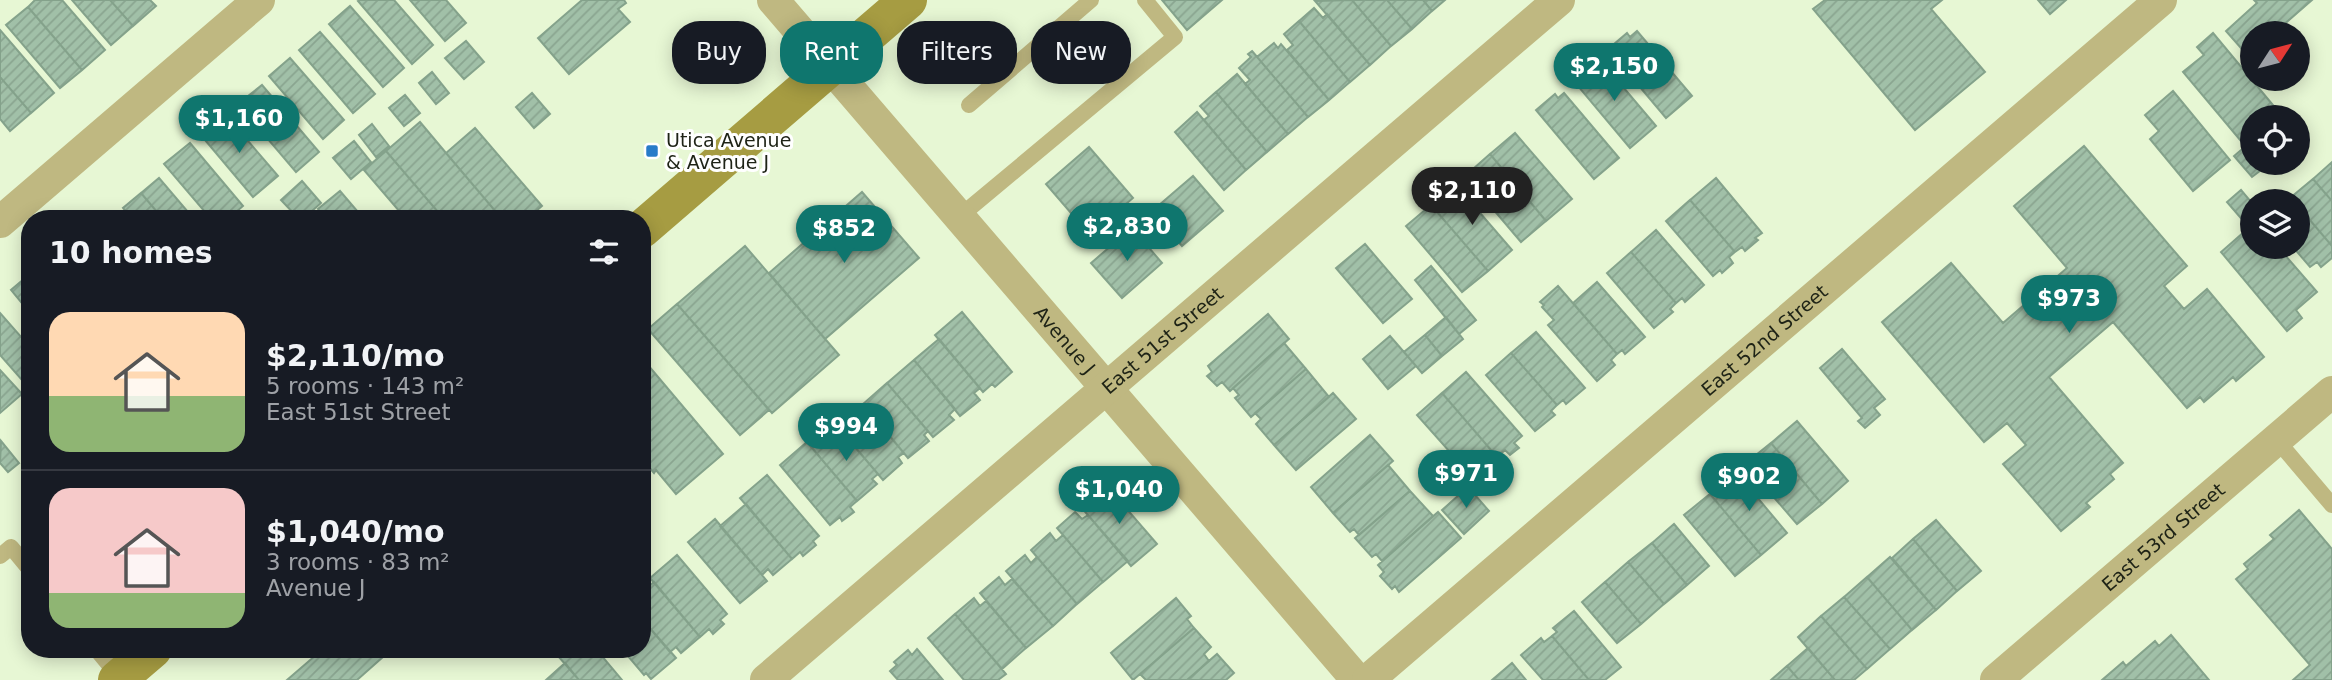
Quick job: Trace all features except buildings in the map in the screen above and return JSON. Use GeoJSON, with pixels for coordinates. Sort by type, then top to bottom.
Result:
{"type":"FeatureCollection","features":[{"type":"Feature","properties":{"kind":"main road"},"geometry":{"type":"LineString","coordinates":[[883,21],[908,0]]}},
{"type":"Feature","properties":{"kind":"main road"},"geometry":{"type":"LineString","coordinates":[[651,221],[810,84]]}},
{"type":"Feature","properties":{"kind":"main road"},"geometry":{"type":"LineString","coordinates":[[119,679],[143,658]]}},
{"type":"Feature","properties":{"kind":"street"},"geometry":{"type":"LineString","coordinates":[[0,222],[259,0]]}},
{"type":"Feature","properties":{"kind":"street","name":"Avenue J"},"geometry":{"type":"LineString","coordinates":[[774,0],[792,21]]}},
{"type":"Feature","properties":{"kind":"street","name":"East 51st Street"},"geometry":{"type":"LineString","coordinates":[[766,680],[1559,0]]}},
{"type":"Feature","properties":{"kind":"street","name":"East 52nd Street"},"geometry":{"type":"LineString","coordinates":[[1368,680],[2161,0]]}},
{"type":"Feature","properties":{"kind":"street","name":"Avenue J"},"geometry":{"type":"LineString","coordinates":[[845,84],[1357,680]]}},
{"type":"Feature","properties":{"kind":"street","name":"East 53rd Street"},"geometry":{"type":"LineString","coordinates":[[1996,680],[2332,391]]}},
{"type":"Feature","properties":{"kind":"lane"},"geometry":{"type":"LineString","coordinates":[[969,105],[1091,0]]}},
{"type":"Feature","properties":{"kind":"lane"},"geometry":{"type":"LineString","coordinates":[[959,217],[1175,37],[1145,0]]}},
{"type":"Feature","properties":{"kind":"lane"},"geometry":{"type":"LineString","coordinates":[[2276,439],[2332,505]]}},
{"type":"Feature","properties":{"kind":"lane"},"geometry":{"type":"LineString","coordinates":[[0,556],[11,547],[21,559]]}},
{"type":"Feature","properties":{"kind":"lane"},"geometry":{"type":"LineString","coordinates":[[103,658],[119,679]]}},
{"type":"Feature","properties":{"kind":"place","name":"Utica Avenue & Avenue J"},"geometry":{"type":"Point","coordinates":[652,151]}}]}
